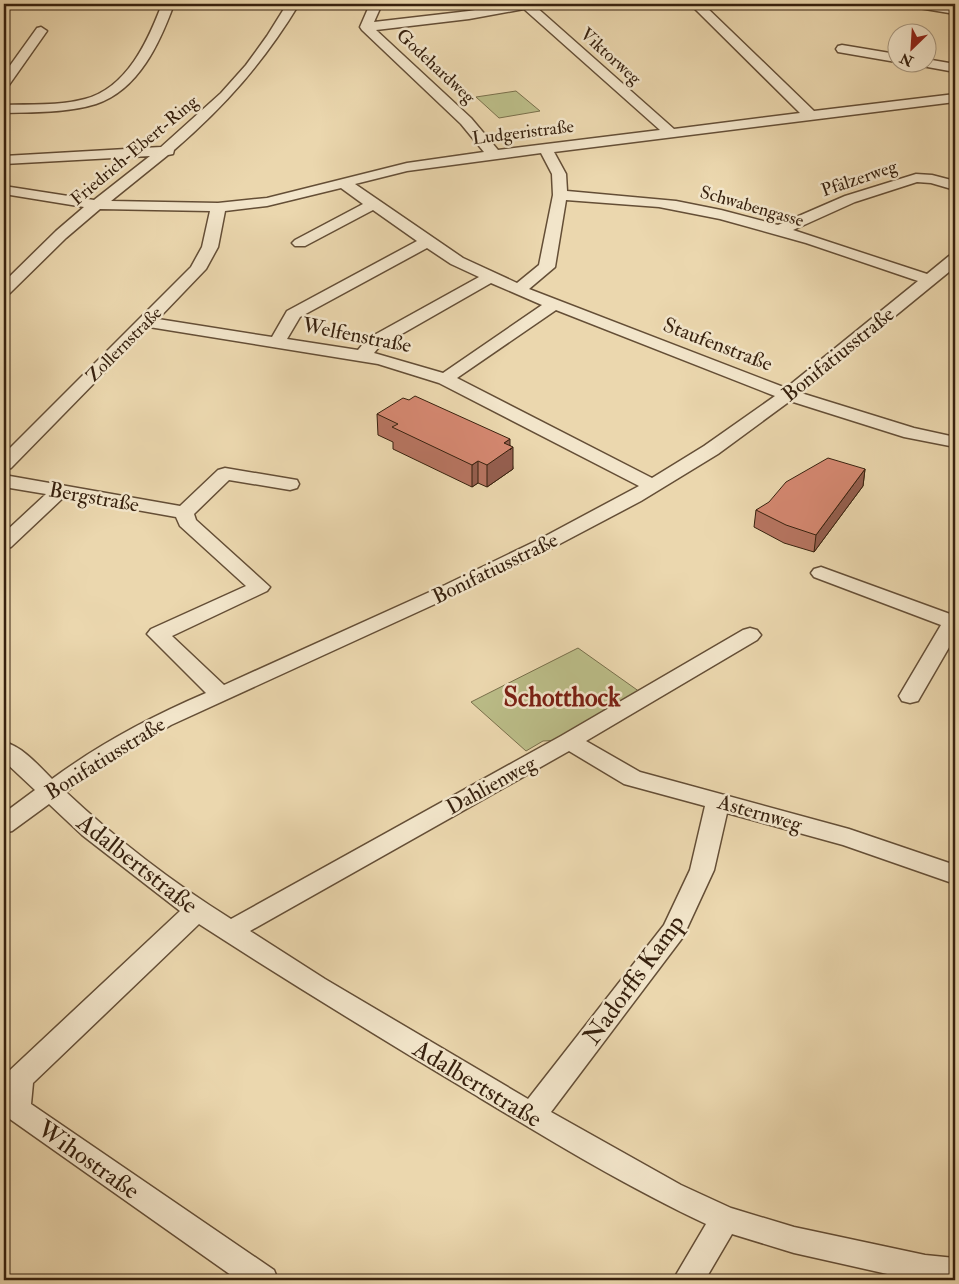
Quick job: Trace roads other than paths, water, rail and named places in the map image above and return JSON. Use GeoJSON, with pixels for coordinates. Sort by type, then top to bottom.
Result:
{"type":"FeatureCollection","features":[{"type":"Feature","properties":{"kind":"street"},"geometry":{"type":"LineString","coordinates":[[4,109],[75,104],[94,100],[108,92],[128,77],[156,37],[168,4]]}},
{"type":"Feature","properties":{"kind":"street","name":"Friedrich-Ebert-Ring"},"geometry":{"type":"LineString","coordinates":[[4,290],[80,218],[168,151],[223,99],[248,72],[272,39],[293,4]]}},
{"type":"Feature","properties":{"kind":"street","name":"Godehardweg"},"geometry":{"type":"LineString","coordinates":[[376,4],[366,27],[466,121],[494,154]]}},
{"type":"Feature","properties":{"kind":"street"},"geometry":{"type":"LineString","coordinates":[[366,27],[469,15],[529,4]]}},
{"type":"Feature","properties":{"kind":"street","name":"Viktorweg"},"geometry":{"type":"LineString","coordinates":[[529,4],[671,133]]}},
{"type":"Feature","properties":{"kind":"street"},"geometry":{"type":"LineString","coordinates":[[696,4],[811,116]]}},
{"type":"Feature","properties":{"kind":"street"},"geometry":{"type":"LineString","coordinates":[[919,4],[955,10]]}},
{"type":"Feature","properties":{"kind":"street"},"geometry":{"type":"LineString","coordinates":[[4,82],[41,31]]}},
{"type":"Feature","properties":{"kind":"street"},"geometry":{"type":"LineString","coordinates":[[842,49],[886,56]]}},
{"type":"Feature","properties":{"kind":"street"},"geometry":{"type":"LineString","coordinates":[[936,65],[955,68]]}},
{"type":"Feature","properties":{"kind":"street","name":"Ludgeristraße"},"geometry":{"type":"LineString","coordinates":[[4,190],[98,206],[218,207],[267,202],[407,167],[494,154],[955,98]]}},
{"type":"Feature","properties":{"kind":"street"},"geometry":{"type":"LineString","coordinates":[[518,290],[547,267],[560,195],[560,174],[545,148]]}},
{"type":"Feature","properties":{"kind":"street"},"geometry":{"type":"LineString","coordinates":[[4,160],[168,151]]}},
{"type":"Feature","properties":{"kind":"street","name":"Pfälzerweg"},"geometry":{"type":"LineString","coordinates":[[777,230],[850,199],[916,178],[932,179],[955,186]]}},
{"type":"Feature","properties":{"kind":"street","name":"Staufenstraße"},"geometry":{"type":"LineString","coordinates":[[343,183],[457,261],[518,290],[788,395],[910,432],[955,442]]}},
{"type":"Feature","properties":{"kind":"street","name":"Schwabengasse"},"geometry":{"type":"LineString","coordinates":[[560,195],[648,201],[693,208],[777,230],[929,280]]}},
{"type":"Feature","properties":{"kind":"street"},"geometry":{"type":"LineString","coordinates":[[300,243],[374,204]]}},
{"type":"Feature","properties":{"kind":"street","name":"Zollernstraße"},"geometry":{"type":"LineString","coordinates":[[4,464],[198,269],[210,247],[218,207]]}},
{"type":"Feature","properties":{"kind":"street"},"geometry":{"type":"LineString","coordinates":[[277,343],[293,314],[428,242]]}},
{"type":"Feature","properties":{"kind":"street","name":"Bonifatiusstraße"},"geometry":{"type":"LineString","coordinates":[[4,825],[50,791],[130,738],[164,720],[221,696],[452,589],[545,544],[654,486],[711,450],[788,395],[955,259]]}},
{"type":"Feature","properties":{"kind":"street"},"geometry":{"type":"LineString","coordinates":[[362,356],[373,343],[491,278]]}},
{"type":"Feature","properties":{"kind":"street"},"geometry":{"type":"LineString","coordinates":[[445,379],[554,304]]}},
{"type":"Feature","properties":{"kind":"street","name":"Welfenstraße"},"geometry":{"type":"LineString","coordinates":[[146,322],[380,359],[445,379],[654,486]]}},
{"type":"Feature","properties":{"kind":"street"},"geometry":{"type":"LineString","coordinates":[[221,696],[158,634],[260,587],[187,522],[184,513],[225,474],[290,484]]}},
{"type":"Feature","properties":{"kind":"street","name":"Bergstraße"},"geometry":{"type":"LineString","coordinates":[[4,481],[184,513]]}},
{"type":"Feature","properties":{"kind":"street"},"geometry":{"type":"LineString","coordinates":[[4,543],[60,491]]}},
{"type":"Feature","properties":{"kind":"street"},"geometry":{"type":"LineString","coordinates":[[820,573],[954,622],[910,696]]}},
{"type":"Feature","properties":{"kind":"street","name":"Dahlienweg"},"geometry":{"type":"LineString","coordinates":[[230,931],[569,741],[750,634]]}},
{"type":"Feature","properties":{"kind":"street","name":"Asternweg"},"geometry":{"type":"LineString","coordinates":[[569,741],[632,778],[849,838],[925,862],[955,876]]}},
{"type":"Feature","properties":{"kind":"street","name":"Adalbertstraße"},"geometry":{"type":"LineString","coordinates":[[4,750],[19,761],[90,829],[197,910],[316,986],[532,1115],[671,1194],[725,1220],[794,1240],[925,1269],[955,1272]]}},
{"type":"Feature","properties":{"kind":"street","name":"Nadorffs Kamp"},"geometry":{"type":"LineString","coordinates":[[532,1115],[674,930],[702,870],[718,801]]}},
{"type":"Feature","properties":{"kind":"street","name":"Wihostraße"},"geometry":{"type":"LineString","coordinates":[[197,910],[19,1079],[17,1109],[263,1280]]}},
{"type":"Feature","properties":{"kind":"street"},"geometry":{"type":"LineString","coordinates":[[688,1280],[725,1220]]}},
{"type":"Feature","properties":{"kind":"district","name":"Schotthock"},"geometry":{"type":"Point","coordinates":[562,697]}}]}
